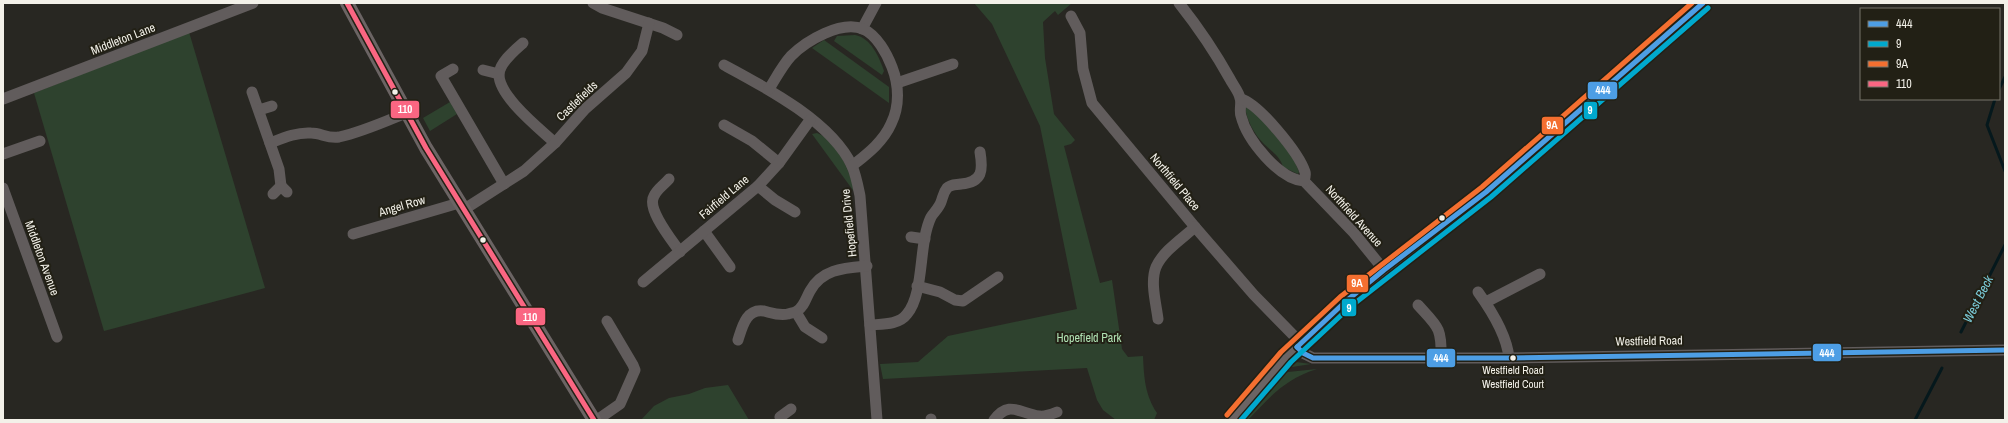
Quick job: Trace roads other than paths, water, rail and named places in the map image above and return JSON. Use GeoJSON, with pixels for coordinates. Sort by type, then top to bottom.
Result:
{"type":"FeatureCollection","features":[{"type":"Feature","properties":{"kind":"main road"},"geometry":{"type":"LineString","coordinates":[[347,3],[406,113],[461,206],[594,420]]}},
{"type":"Feature","properties":{"kind":"main road"},"geometry":{"type":"LineString","coordinates":[[1232,420],[1299,345],[1339,307],[1384,270],[1486,192],[1703,3]]}},
{"type":"Feature","properties":{"kind":"street","name":"Middleton Lane"},"geometry":{"type":"LineString","coordinates":[[3,99],[253,3]]}},
{"type":"Feature","properties":{"kind":"street"},"geometry":{"type":"LineString","coordinates":[[593,3],[621,8],[649,23],[677,35]]}},
{"type":"Feature","properties":{"kind":"street"},"geometry":{"type":"LineString","coordinates":[[862,29],[876,3]]}},
{"type":"Feature","properties":{"kind":"street","name":"Northfield Avenue"},"geometry":{"type":"LineString","coordinates":[[1179,3],[1205,37],[1241,99],[1240,115],[1246,132],[1258,149],[1289,177],[1304,181],[1350,228],[1384,270]]}},
{"type":"Feature","properties":{"kind":"street","name":"Northfield Place"},"geometry":{"type":"LineString","coordinates":[[1071,16],[1080,33],[1083,69],[1092,103],[1195,227],[1299,345]]}},
{"type":"Feature","properties":{"kind":"street","name":"Castlefields"},"geometry":{"type":"LineString","coordinates":[[461,206],[504,184],[524,171],[554,143],[585,109],[626,74],[637,61],[644,45],[649,23]]}},
{"type":"Feature","properties":{"kind":"street"},"geometry":{"type":"LineString","coordinates":[[769,89],[791,57],[805,44],[820,35],[838,29],[862,29],[873,37],[884,50],[897,82],[896,104],[892,123],[882,139],[868,154],[852,166]]}},
{"type":"Feature","properties":{"kind":"street"},"geometry":{"type":"LineString","coordinates":[[523,43],[510,55],[499,74],[503,87],[515,107],[554,143]]}},
{"type":"Feature","properties":{"kind":"street"},"geometry":{"type":"LineString","coordinates":[[897,82],[953,64]]}},
{"type":"Feature","properties":{"kind":"street","name":"Hopefield Drive"},"geometry":{"type":"LineString","coordinates":[[724,65],[769,89],[790,103],[829,135],[842,150],[852,166],[860,196],[877,420]]}},
{"type":"Feature","properties":{"kind":"street"},"geometry":{"type":"LineString","coordinates":[[453,69],[441,76],[504,184]]}},
{"type":"Feature","properties":{"kind":"street"},"geometry":{"type":"LineString","coordinates":[[483,70],[499,74]]}},
{"type":"Feature","properties":{"kind":"street"},"geometry":{"type":"LineString","coordinates":[[252,92],[279,169],[280,191]]}},
{"type":"Feature","properties":{"kind":"street","name":"Northfield Avenue"},"geometry":{"type":"LineString","coordinates":[[1241,99],[1248,101],[1256,107],[1281,135],[1303,167],[1306,175],[1304,181]]}},
{"type":"Feature","properties":{"kind":"street"},"geometry":{"type":"LineString","coordinates":[[259,110],[272,106]]}},
{"type":"Feature","properties":{"kind":"street"},"geometry":{"type":"LineString","coordinates":[[270,143],[303,133],[313,133],[329,138],[338,137],[376,125],[406,113]]}},
{"type":"Feature","properties":{"kind":"street","name":"Fairfield Lane"},"geometry":{"type":"LineString","coordinates":[[643,282],[758,186],[779,163],[810,120]]}},
{"type":"Feature","properties":{"kind":"street"},"geometry":{"type":"LineString","coordinates":[[724,125],[752,141],[779,163]]}},
{"type":"Feature","properties":{"kind":"street"},"geometry":{"type":"LineString","coordinates":[[3,154],[40,141]]}},
{"type":"Feature","properties":{"kind":"street"},"geometry":{"type":"LineString","coordinates":[[870,325],[892,323],[906,316],[911,307],[917,286],[928,226],[942,202],[947,189],[952,185],[969,183],[977,179],[982,172],[980,152]]}},
{"type":"Feature","properties":{"kind":"street"},"geometry":{"type":"LineString","coordinates":[[669,179],[653,197],[652,203],[654,212],[680,252]]}},
{"type":"Feature","properties":{"kind":"street"},"geometry":{"type":"LineString","coordinates":[[758,186],[775,200],[795,212]]}},
{"type":"Feature","properties":{"kind":"street","name":"Middleton Avenue"},"geometry":{"type":"LineString","coordinates":[[3,188],[57,337]]}},
{"type":"Feature","properties":{"kind":"street","name":"Angel Row"},"geometry":{"type":"LineString","coordinates":[[353,234],[461,206]]}},
{"type":"Feature","properties":{"kind":"street"},"geometry":{"type":"LineString","coordinates":[[1158,319],[1154,281],[1156,266],[1167,253],[1195,227]]}},
{"type":"Feature","properties":{"kind":"street"},"geometry":{"type":"LineString","coordinates":[[704,231],[730,267]]}},
{"type":"Feature","properties":{"kind":"street"},"geometry":{"type":"LineString","coordinates":[[911,237],[925,239]]}},
{"type":"Feature","properties":{"kind":"street"},"geometry":{"type":"LineString","coordinates":[[738,340],[745,321],[750,314],[757,311],[783,315],[796,312],[820,277],[841,268],[866,266]]}},
{"type":"Feature","properties":{"kind":"street"},"geometry":{"type":"LineString","coordinates":[[1486,302],[1540,274]]}},
{"type":"Feature","properties":{"kind":"street"},"geometry":{"type":"LineString","coordinates":[[917,286],[940,292],[955,300],[962,301],[998,278]]}},
{"type":"Feature","properties":{"kind":"street"},"geometry":{"type":"LineString","coordinates":[[1478,292],[1486,302],[1504,336],[1508,346],[1509,358]]}},
{"type":"Feature","properties":{"kind":"street"},"geometry":{"type":"LineString","coordinates":[[1418,305],[1438,329],[1442,337],[1441,357]]}},
{"type":"Feature","properties":{"kind":"street"},"geometry":{"type":"LineString","coordinates":[[796,312],[805,327],[822,338]]}},
{"type":"Feature","properties":{"kind":"street"},"geometry":{"type":"LineString","coordinates":[[597,420],[620,404],[634,370],[634,365],[606,321]]}},
{"type":"Feature","properties":{"kind":"street","name":"Westfield Road"},"geometry":{"type":"LineString","coordinates":[[1299,345],[1303,353],[1313,358],[1509,358],[2005,350]]}},
{"type":"Feature","properties":{"kind":"street"},"geometry":{"type":"LineString","coordinates":[[994,420],[999,413],[1008,408],[1041,416],[1057,412]]}},
{"type":"Feature","properties":{"kind":"waterway","name":"West Beck"},"geometry":{"type":"LineString","coordinates":[[2000,87],[2005,77]]}},
{"type":"Feature","properties":{"kind":"waterway","name":"West Beck"},"geometry":{"type":"LineString","coordinates":[[1995,100],[1987,125],[2005,171]]}},
{"type":"Feature","properties":{"kind":"waterway","name":"West Beck"},"geometry":{"type":"LineString","coordinates":[[1961,332],[2005,245]]}},
{"type":"Feature","properties":{"kind":"waterway","name":"West Beck"},"geometry":{"type":"LineString","coordinates":[[1915,420],[1942,368]]}},
{"type":"Feature","properties":{"kind":"place","name":"Westfield Road Westfield Court"},"geometry":{"type":"Point","coordinates":[1513,358]}},
{"type":"Feature","properties":{"kind":"park label","name":"Hopefield Park"},"geometry":{"type":"Point","coordinates":[1089,338]}}]}
